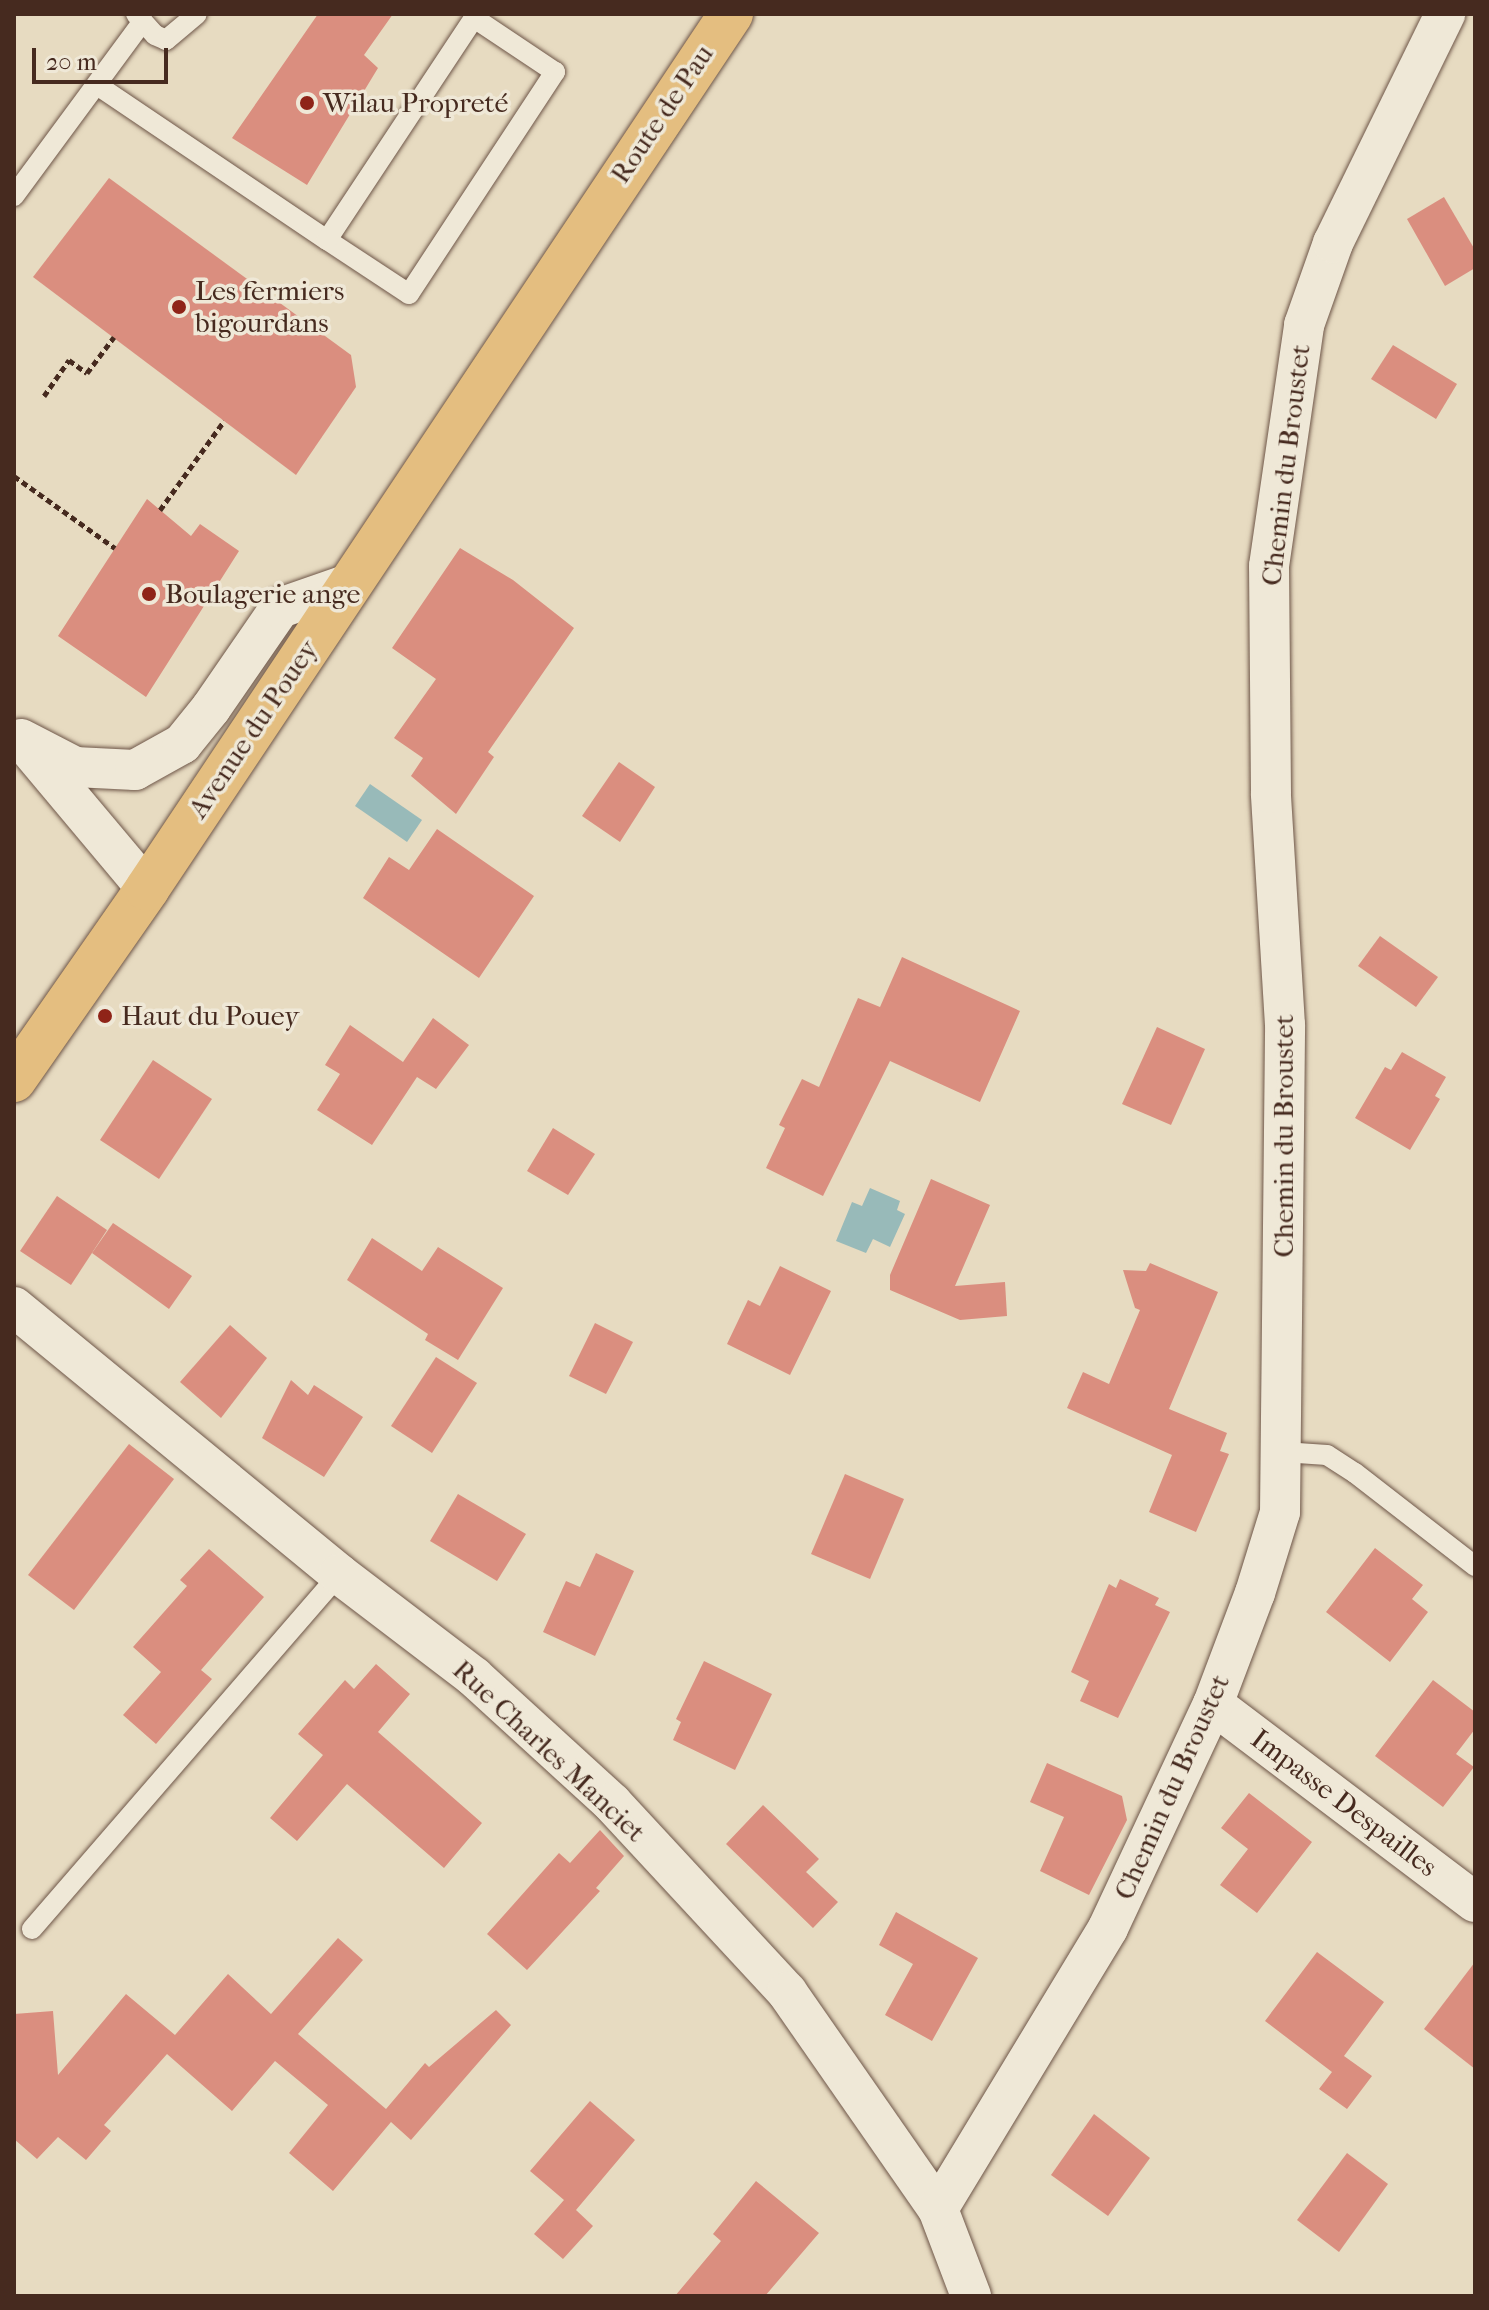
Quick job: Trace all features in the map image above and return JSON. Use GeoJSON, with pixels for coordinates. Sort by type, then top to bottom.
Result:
{"type":"FeatureCollection","features":[{"type":"Feature","properties":{"kind":"main road","name":"Route de Pau"},"geometry":{"type":"LineString","coordinates":[[594,215],[731,14]]}},
{"type":"Feature","properties":{"kind":"main road","name":"Avenue du Pouey"},"geometry":{"type":"LineString","coordinates":[[14,1080],[147,889],[594,215]]}},
{"type":"Feature","properties":{"kind":"street","name":"Chemin du Broustet"},"geometry":{"type":"LineString","coordinates":[[938,2209],[1108,1928],[1213,1704],[1255,1593],[1280,1512],[1285,1025],[1271,793],[1269,566],[1304,325],[1333,243],[1445,14]]}},
{"type":"Feature","properties":{"kind":"street"},"geometry":{"type":"LineString","coordinates":[[17,735],[75,767],[135,770],[182,744],[211,708],[280,608],[349,584]]}},
{"type":"Feature","properties":{"kind":"street"},"geometry":{"type":"LineString","coordinates":[[17,735],[147,889]]}},
{"type":"Feature","properties":{"kind":"street","name":"Rue Charles Manciet"},"geometry":{"type":"LineString","coordinates":[[14,1307],[339,1574],[474,1677],[612,1803],[787,1992],[938,2209],[971,2296]]}},
{"type":"Feature","properties":{"kind":"street","name":"Impasse Despailles"},"geometry":{"type":"LineString","coordinates":[[1213,1704],[1475,1902]]}},
{"type":"Feature","properties":{"kind":"lane"},"geometry":{"type":"LineString","coordinates":[[14,196],[97,85],[139,18],[155,35],[166,40],[197,14]]}},
{"type":"Feature","properties":{"kind":"lane"},"geometry":{"type":"LineString","coordinates":[[97,85],[327,240],[409,294],[555,72],[474,18],[327,240]]}},
{"type":"Feature","properties":{"kind":"lane"},"geometry":{"type":"LineString","coordinates":[[1283,1452],[1327,1455],[1475,1566]]}},
{"type":"Feature","properties":{"kind":"lane"},"geometry":{"type":"LineString","coordinates":[[32,1929],[339,1574]]}},
{"type":"Feature","properties":{"kind":"path"},"geometry":{"type":"LineString","coordinates":[[44,396],[69,360],[87,373],[114,337]]}},
{"type":"Feature","properties":{"kind":"path"},"geometry":{"type":"LineString","coordinates":[[160,510],[224,421]]}},
{"type":"Feature","properties":{"kind":"path"},"geometry":{"type":"LineString","coordinates":[[14,476],[115,548]]}},
{"type":"Feature","properties":{"kind":"water"},"geometry":{"type":"Polygon","coordinates":[[[370,784],[422,820],[407,842],[355,806],[370,784]]]}},
{"type":"Feature","properties":{"kind":"water"},"geometry":{"type":"Polygon","coordinates":[[[870,1188],[900,1201],[897,1210],[905,1214],[890,1247],[873,1239],[866,1253],[836,1241],[852,1202],[862,1206],[870,1188]]]}},
{"type":"Feature","properties":{"kind":"building","name":"Wilau Propreté"},"geometry":{"type":"Polygon","coordinates":[[[318,14],[393,14],[364,55],[378,68],[307,185],[232,138],[318,14]]]}},
{"type":"Feature","properties":{"kind":"building","name":"Les fermiers bigourdans"},"geometry":{"type":"Polygon","coordinates":[[[109,178],[351,355],[356,387],[296,475],[33,277],[109,178]]]}},
{"type":"Feature","properties":{"kind":"building"},"geometry":{"type":"Polygon","coordinates":[[[1444,197],[1475,250],[1475,268],[1445,286],[1407,219],[1444,197]]]}},
{"type":"Feature","properties":{"kind":"building"},"geometry":{"type":"Polygon","coordinates":[[[1393,345],[1457,384],[1436,419],[1371,379],[1393,345]]]}},
{"type":"Feature","properties":{"kind":"building","name":"Boulagerie ange"},"geometry":{"type":"Polygon","coordinates":[[[147,499],[191,536],[200,524],[239,551],[146,697],[58,636],[147,499]]]}},
{"type":"Feature","properties":{"kind":"building"},"geometry":{"type":"Polygon","coordinates":[[[460,548],[513,580],[574,628],[488,752],[494,757],[456,814],[411,776],[423,758],[394,738],[436,679],[392,648],[460,548]]]}},
{"type":"Feature","properties":{"kind":"building"},"geometry":{"type":"Polygon","coordinates":[[[619,762],[655,787],[620,842],[582,816],[619,762]]]}},
{"type":"Feature","properties":{"kind":"building"},"geometry":{"type":"Polygon","coordinates":[[[437,829],[534,896],[479,978],[363,898],[389,857],[409,870],[437,829]]]}},
{"type":"Feature","properties":{"kind":"building"},"geometry":{"type":"Polygon","coordinates":[[[1380,936],[1438,977],[1416,1007],[1358,966],[1380,936]]]}},
{"type":"Feature","properties":{"kind":"building"},"geometry":{"type":"Polygon","coordinates":[[[902,957],[1020,1011],[980,1102],[890,1061],[823,1196],[766,1168],[785,1128],[779,1125],[802,1079],[819,1087],[858,998],[880,1007],[902,957]]]}},
{"type":"Feature","properties":{"kind":"building"},"geometry":{"type":"Polygon","coordinates":[[[433,1018],[469,1045],[436,1089],[417,1077],[372,1145],[317,1110],[340,1074],[325,1065],[350,1025],[403,1062],[433,1018]]]}},
{"type":"Feature","properties":{"kind":"building"},"geometry":{"type":"Polygon","coordinates":[[[1157,1027],[1205,1049],[1171,1125],[1122,1104],[1157,1027]]]}},
{"type":"Feature","properties":{"kind":"building"},"geometry":{"type":"Polygon","coordinates":[[[1402,1052],[1446,1077],[1435,1096],[1440,1099],[1410,1150],[1355,1118],[1385,1067],[1391,1070],[1402,1052]]]}},
{"type":"Feature","properties":{"kind":"building"},"geometry":{"type":"Polygon","coordinates":[[[153,1060],[212,1099],[159,1179],[100,1140],[153,1060]]]}},
{"type":"Feature","properties":{"kind":"building"},"geometry":{"type":"Polygon","coordinates":[[[553,1128],[595,1154],[568,1195],[527,1171],[553,1128]]]}},
{"type":"Feature","properties":{"kind":"building"},"geometry":{"type":"Polygon","coordinates":[[[931,1179],[990,1205],[955,1286],[1005,1282],[1007,1316],[960,1320],[890,1290],[890,1275],[931,1179]]]}},
{"type":"Feature","properties":{"kind":"building"},"geometry":{"type":"Polygon","coordinates":[[[57,1196],[107,1230],[71,1285],[20,1251],[57,1196]]]}},
{"type":"Feature","properties":{"kind":"building"},"geometry":{"type":"Polygon","coordinates":[[[113,1223],[192,1276],[169,1309],[92,1253],[113,1223]]]}},
{"type":"Feature","properties":{"kind":"building"},"geometry":{"type":"Polygon","coordinates":[[[372,1238],[422,1271],[438,1247],[503,1288],[458,1360],[425,1340],[428,1334],[347,1280],[372,1238]]]}},
{"type":"Feature","properties":{"kind":"building"},"geometry":{"type":"Polygon","coordinates":[[[1150,1263],[1218,1292],[1169,1409],[1227,1433],[1220,1451],[1229,1454],[1196,1532],[1149,1512],[1172,1455],[1067,1408],[1083,1372],[1109,1384],[1140,1310],[1135,1308],[1123,1270],[1146,1271],[1150,1263]]]}},
{"type":"Feature","properties":{"kind":"building"},"geometry":{"type":"Polygon","coordinates":[[[780,1266],[831,1291],[790,1375],[727,1344],[748,1300],[760,1306],[780,1266]]]}},
{"type":"Feature","properties":{"kind":"building"},"geometry":{"type":"Polygon","coordinates":[[[595,1323],[633,1342],[606,1394],[569,1376],[595,1323]]]}},
{"type":"Feature","properties":{"kind":"building"},"geometry":{"type":"Polygon","coordinates":[[[230,1325],[267,1358],[221,1418],[180,1382],[230,1325]]]}},
{"type":"Feature","properties":{"kind":"building"},"geometry":{"type":"Polygon","coordinates":[[[436,1357],[477,1383],[432,1453],[391,1426],[436,1357]]]}},
{"type":"Feature","properties":{"kind":"building"},"geometry":{"type":"Polygon","coordinates":[[[291,1380],[308,1395],[314,1385],[363,1417],[324,1477],[262,1438],[291,1380]]]}},
{"type":"Feature","properties":{"kind":"building"},"geometry":{"type":"Polygon","coordinates":[[[129,1444],[174,1479],[74,1610],[28,1575],[129,1444]]]}},
{"type":"Feature","properties":{"kind":"building"},"geometry":{"type":"Polygon","coordinates":[[[845,1474],[904,1499],[870,1579],[811,1554],[845,1474]]]}},
{"type":"Feature","properties":{"kind":"building"},"geometry":{"type":"Polygon","coordinates":[[[458,1494],[526,1534],[497,1581],[430,1541],[458,1494]]]}},
{"type":"Feature","properties":{"kind":"building"},"geometry":{"type":"Polygon","coordinates":[[[1375,1548],[1423,1585],[1412,1599],[1428,1612],[1390,1662],[1326,1612],[1375,1548]]]}},
{"type":"Feature","properties":{"kind":"building"},"geometry":{"type":"Polygon","coordinates":[[[209,1549],[264,1597],[201,1670],[212,1679],[156,1744],[123,1715],[161,1672],[133,1647],[187,1586],[180,1580],[209,1549]]]}},
{"type":"Feature","properties":{"kind":"building"},"geometry":{"type":"Polygon","coordinates":[[[596,1553],[634,1571],[595,1656],[543,1632],[566,1581],[580,1587],[596,1553]]]}},
{"type":"Feature","properties":{"kind":"building"},"geometry":{"type":"Polygon","coordinates":[[[1120,1579],[1159,1598],[1155,1605],[1170,1612],[1118,1718],[1080,1701],[1089,1681],[1071,1672],[1109,1584],[1116,1588],[1120,1579]]]}},
{"type":"Feature","properties":{"kind":"building"},"geometry":{"type":"Polygon","coordinates":[[[704,1661],[772,1694],[735,1770],[673,1740],[681,1722],[676,1719],[704,1661]]]}},
{"type":"Feature","properties":{"kind":"building"},"geometry":{"type":"Polygon","coordinates":[[[376,1664],[410,1694],[378,1732],[482,1823],[444,1868],[347,1784],[297,1841],[270,1818],[323,1755],[298,1734],[345,1680],[354,1689],[376,1664]]]}},
{"type":"Feature","properties":{"kind":"building"},"geometry":{"type":"Polygon","coordinates":[[[1433,1680],[1475,1712],[1475,1729],[1456,1754],[1474,1767],[1443,1807],[1375,1756],[1433,1680]]]}},
{"type":"Feature","properties":{"kind":"building"},"geometry":{"type":"Polygon","coordinates":[[[1047,1763],[1122,1796],[1127,1820],[1089,1895],[1040,1871],[1064,1817],[1030,1802],[1047,1763]]]}},
{"type":"Feature","properties":{"kind":"building"},"geometry":{"type":"Polygon","coordinates":[[[1249,1793],[1312,1842],[1257,1913],[1220,1885],[1248,1849],[1221,1828],[1249,1793]]]}},
{"type":"Feature","properties":{"kind":"building"},"geometry":{"type":"Polygon","coordinates":[[[763,1805],[819,1859],[806,1872],[838,1902],[813,1928],[726,1844],[763,1805]]]}},
{"type":"Feature","properties":{"kind":"building"},"geometry":{"type":"Polygon","coordinates":[[[600,1830],[624,1856],[596,1888],[600,1891],[527,1970],[487,1934],[559,1853],[570,1863],[600,1830]]]}},
{"type":"Feature","properties":{"kind":"building"},"geometry":{"type":"Polygon","coordinates":[[[896,1912],[978,1958],[932,2041],[885,2015],[913,1964],[879,1945],[896,1912]]]}},
{"type":"Feature","properties":{"kind":"building"},"geometry":{"type":"Polygon","coordinates":[[[338,1938],[363,1960],[298,2034],[386,2109],[425,2063],[429,2067],[496,2010],[511,2025],[411,2140],[391,2122],[333,2191],[289,2153],[328,2105],[275,2061],[232,2111],[167,2054],[104,2125],[111,2131],[86,2160],[58,2137],[37,2159],[14,2139],[14,2014],[53,2011],[58,2075],[126,1994],[175,2035],[228,1974],[271,2014],[338,1938]]]}},
{"type":"Feature","properties":{"kind":"building"},"geometry":{"type":"Polygon","coordinates":[[[1317,1952],[1384,2002],[1344,2056],[1372,2076],[1347,2109],[1319,2089],[1332,2072],[1265,2021],[1317,1952]]]}},
{"type":"Feature","properties":{"kind":"building"},"geometry":{"type":"Polygon","coordinates":[[[1475,1962],[1475,2069],[1424,2029],[1475,1962]]]}},
{"type":"Feature","properties":{"kind":"building"},"geometry":{"type":"Polygon","coordinates":[[[590,2101],[635,2140],[576,2210],[593,2226],[563,2259],[534,2234],[564,2200],[530,2171],[590,2101]]]}},
{"type":"Feature","properties":{"kind":"building"},"geometry":{"type":"Polygon","coordinates":[[[1094,2114],[1150,2158],[1108,2216],[1051,2175],[1094,2114]]]}},
{"type":"Feature","properties":{"kind":"building"},"geometry":{"type":"Polygon","coordinates":[[[1347,2153],[1388,2184],[1339,2252],[1297,2220],[1347,2153]]]}},
{"type":"Feature","properties":{"kind":"building"},"geometry":{"type":"Polygon","coordinates":[[[756,2181],[819,2233],[765,2296],[675,2296],[721,2241],[713,2234],[756,2181]]]}},
{"type":"Feature","properties":{"kind":"place","name":"Wilau Propreté"},"geometry":{"type":"Point","coordinates":[307,103]}},
{"type":"Feature","properties":{"kind":"place","name":"Les fermiers bigourdans"},"geometry":{"type":"Point","coordinates":[179,307]}},
{"type":"Feature","properties":{"kind":"place","name":"Boulagerie ange"},"geometry":{"type":"Point","coordinates":[149,594]}},
{"type":"Feature","properties":{"kind":"place","name":"Haut du Pouey"},"geometry":{"type":"Point","coordinates":[105,1016]}}]}
